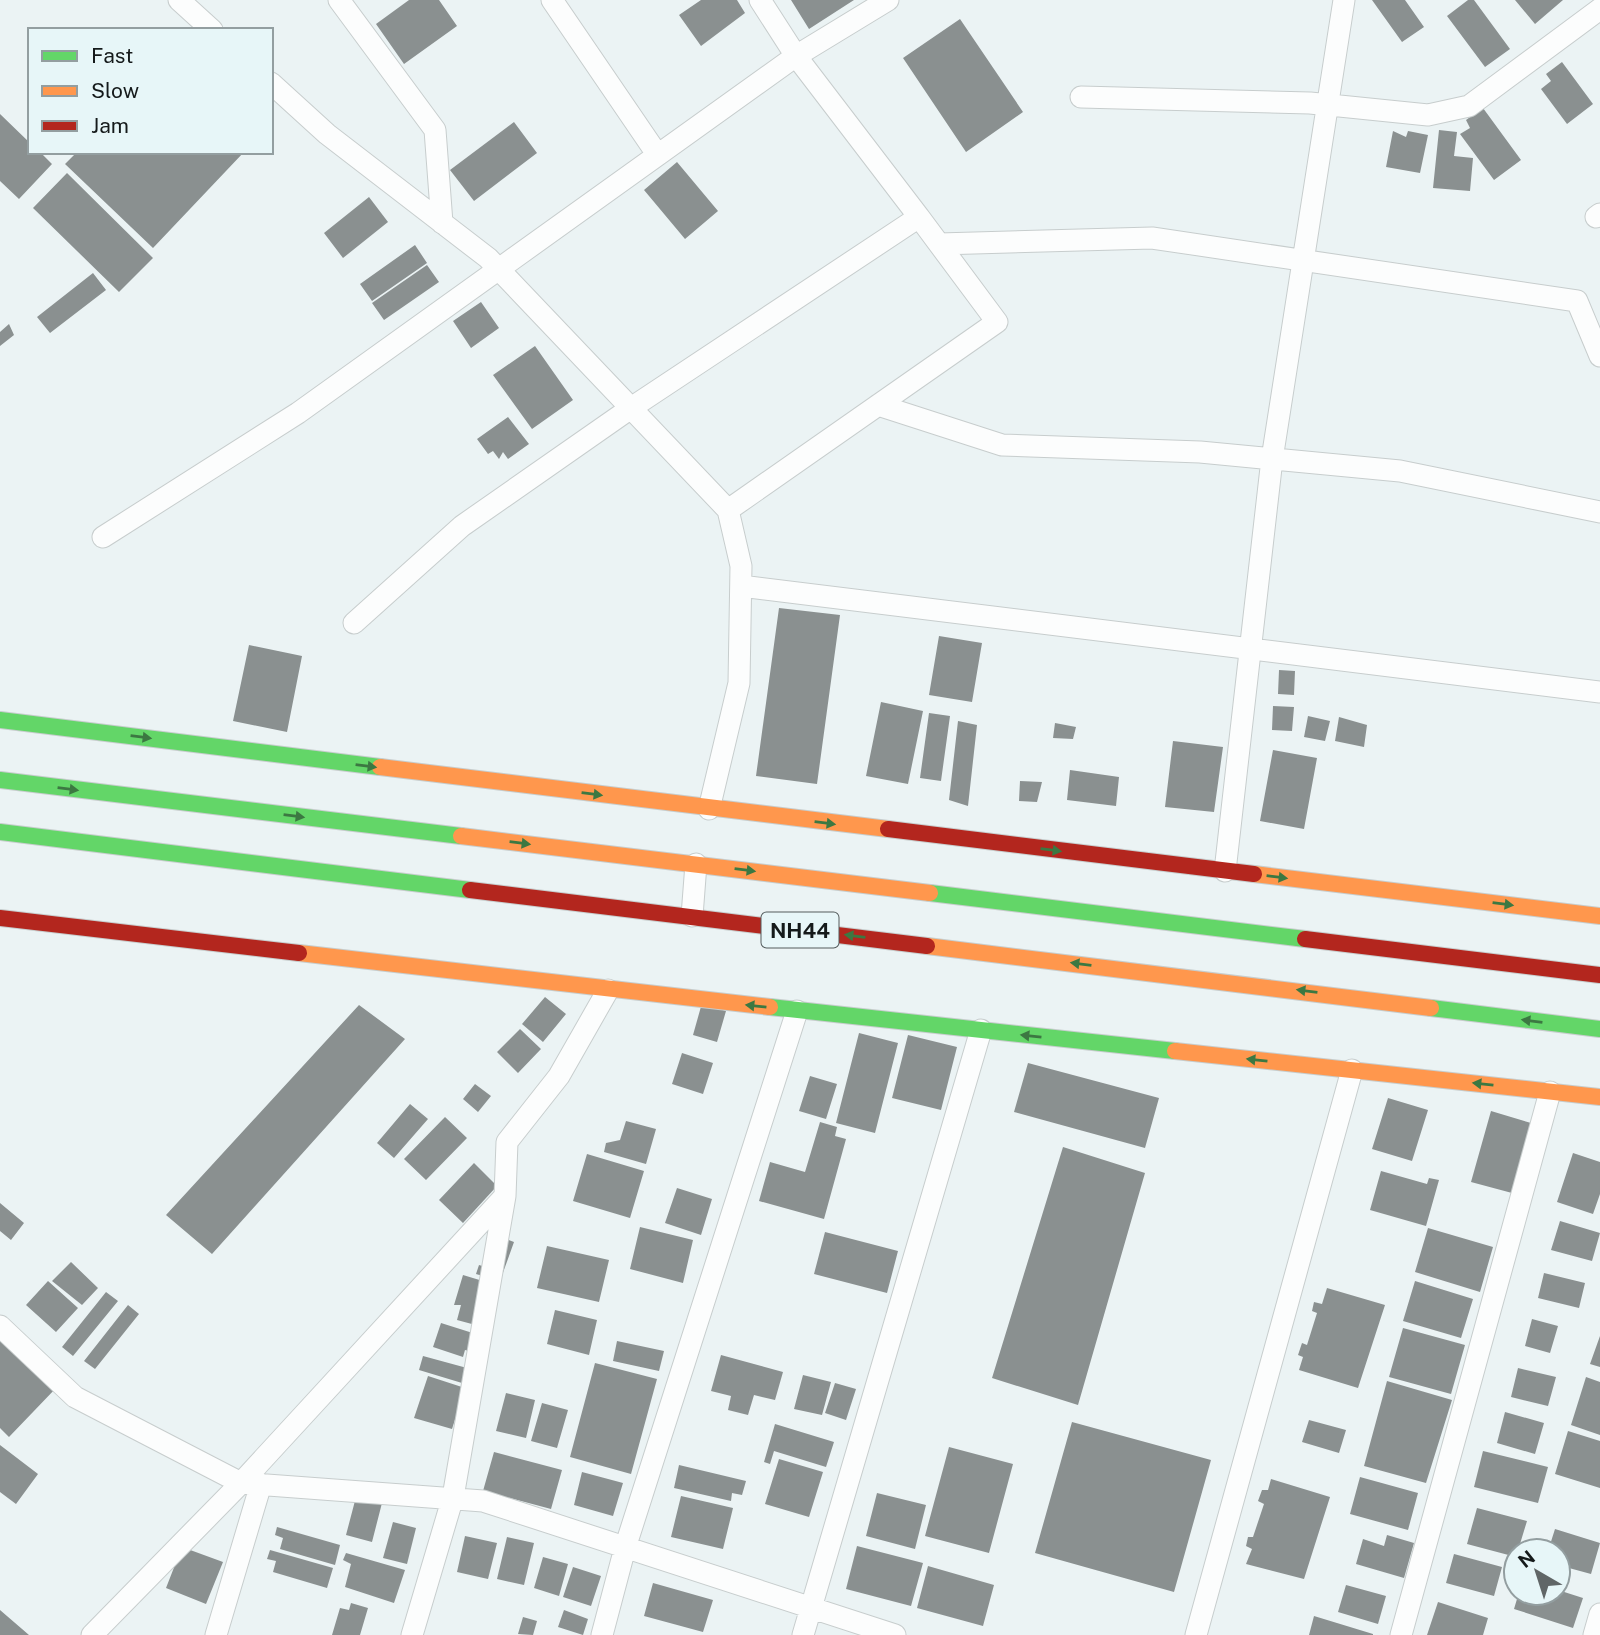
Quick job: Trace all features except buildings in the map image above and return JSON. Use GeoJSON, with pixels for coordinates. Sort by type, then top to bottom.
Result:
{"type":"FeatureCollection","features":[{"type":"Feature","properties":{"kind":"main road"},"geometry":{"type":"LineString","coordinates":[[0,720],[709,809],[1600,916]]}},
{"type":"Feature","properties":{"kind":"main road","name":"NH44"},"geometry":{"type":"LineString","coordinates":[[0,780],[1600,975]]}},
{"type":"Feature","properties":{"kind":"main road","name":"NH44"},"geometry":{"type":"LineString","coordinates":[[0,832],[1600,1029]]}},
{"type":"Feature","properties":{"kind":"main road"},"geometry":{"type":"LineString","coordinates":[[0,918],[797,1011],[1600,1097]]}},
{"type":"Feature","properties":{"kind":"street"},"geometry":{"type":"LineString","coordinates":[[179,0],[210,28]]}},
{"type":"Feature","properties":{"kind":"street"},"geometry":{"type":"LineString","coordinates":[[339,0],[435,130],[442,223]]}},
{"type":"Feature","properties":{"kind":"street"},"geometry":{"type":"LineString","coordinates":[[552,0],[657,154]]}},
{"type":"Feature","properties":{"kind":"street"},"geometry":{"type":"LineString","coordinates":[[728,510],[997,322],[796,56],[760,0]]}},
{"type":"Feature","properties":{"kind":"street"},"geometry":{"type":"LineString","coordinates":[[103,537],[298,413],[796,56],[888,0]]}},
{"type":"Feature","properties":{"kind":"street"},"geometry":{"type":"LineString","coordinates":[[1225,871],[1248,648],[1272,459],[1344,0]]}},
{"type":"Feature","properties":{"kind":"street"},"geometry":{"type":"LineString","coordinates":[[1081,97],[1310,103],[1328,107],[1428,115],[1469,106],[1600,9]]}},
{"type":"Feature","properties":{"kind":"street"},"geometry":{"type":"LineString","coordinates":[[273,85],[327,134],[497,268],[728,510],[741,566],[739,683],[709,809]]}},
{"type":"Feature","properties":{"kind":"street"},"geometry":{"type":"LineString","coordinates":[[354,623],[462,526],[631,408],[919,217]]}},
{"type":"Feature","properties":{"kind":"street"},"geometry":{"type":"LineString","coordinates":[[939,244],[1152,238],[1577,301],[1600,356]]}},
{"type":"Feature","properties":{"kind":"street"},"geometry":{"type":"LineString","coordinates":[[878,405],[1002,445],[1200,452],[1400,471],[1600,512]]}},
{"type":"Feature","properties":{"kind":"street"},"geometry":{"type":"LineString","coordinates":[[741,586],[1600,692]]}},
{"type":"Feature","properties":{"kind":"street"},"geometry":{"type":"LineString","coordinates":[[692,916],[696,864]]}},
{"type":"Feature","properties":{"kind":"street"},"geometry":{"type":"LineString","coordinates":[[412,1635],[453,1497],[505,1196],[507,1142],[559,1076],[608,989]]}},
{"type":"Feature","properties":{"kind":"street"},"geometry":{"type":"LineString","coordinates":[[602,1635],[625,1548],[797,1011]]}},
{"type":"Feature","properties":{"kind":"street"},"geometry":{"type":"LineString","coordinates":[[803,1635],[981,1030]]}},
{"type":"Feature","properties":{"kind":"street"},"geometry":{"type":"LineString","coordinates":[[1196,1635],[1352,1070]]}},
{"type":"Feature","properties":{"kind":"street"},"geometry":{"type":"LineString","coordinates":[[1401,1635],[1550,1092]]}},
{"type":"Feature","properties":{"kind":"street"},"geometry":{"type":"LineString","coordinates":[[92,1635],[251,1484],[505,1196]]}},
{"type":"Feature","properties":{"kind":"street"},"geometry":{"type":"LineString","coordinates":[[0,1325],[75,1397],[251,1484],[453,1497],[483,1502],[895,1635]]}},
{"type":"Feature","properties":{"kind":"street"},"geometry":{"type":"LineString","coordinates":[[216,1635],[251,1484]]}},
{"type":"Feature","properties":{"kind":"street"},"geometry":{"type":"LineString","coordinates":[[1594,1635],[1600,1614]]}},
{"type":"Feature","properties":{"kind":"traffic: fast"},"geometry":{"type":"LineString","coordinates":[[0,720],[380,767]]}},
{"type":"Feature","properties":{"kind":"traffic: fast"},"geometry":{"type":"LineString","coordinates":[[0,780],[461,836]]}},
{"type":"Feature","properties":{"kind":"traffic: fast"},"geometry":{"type":"LineString","coordinates":[[0,832],[470,890]]}},
{"type":"Feature","properties":{"kind":"traffic: fast"},"geometry":{"type":"LineString","coordinates":[[930,893],[1305,939]]}},
{"type":"Feature","properties":{"kind":"traffic: fast"},"geometry":{"type":"LineString","coordinates":[[770,1007],[1175,1051]]}},
{"type":"Feature","properties":{"kind":"traffic: fast"},"geometry":{"type":"LineString","coordinates":[[1431,1008],[1600,1029]]}},
{"type":"Feature","properties":{"kind":"traffic: slow"},"geometry":{"type":"LineString","coordinates":[[380,767],[888,829]]}},
{"type":"Feature","properties":{"kind":"traffic: slow"},"geometry":{"type":"LineString","coordinates":[[461,836],[930,893]]}},
{"type":"Feature","properties":{"kind":"traffic: slow"},"geometry":{"type":"LineString","coordinates":[[1254,874],[1600,916]]}},
{"type":"Feature","properties":{"kind":"traffic: slow"},"geometry":{"type":"LineString","coordinates":[[927,946],[1431,1008]]}},
{"type":"Feature","properties":{"kind":"traffic: slow"},"geometry":{"type":"LineString","coordinates":[[299,953],[770,1007]]}},
{"type":"Feature","properties":{"kind":"traffic: slow"},"geometry":{"type":"LineString","coordinates":[[1175,1051],[1600,1097]]}},
{"type":"Feature","properties":{"kind":"traffic: jam"},"geometry":{"type":"LineString","coordinates":[[888,829],[1254,874]]}},
{"type":"Feature","properties":{"kind":"traffic: jam"},"geometry":{"type":"LineString","coordinates":[[470,890],[927,946]]}},
{"type":"Feature","properties":{"kind":"traffic: jam"},"geometry":{"type":"LineString","coordinates":[[0,918],[299,953]]}},
{"type":"Feature","properties":{"kind":"traffic: jam"},"geometry":{"type":"LineString","coordinates":[[1305,939],[1600,975]]}}]}
